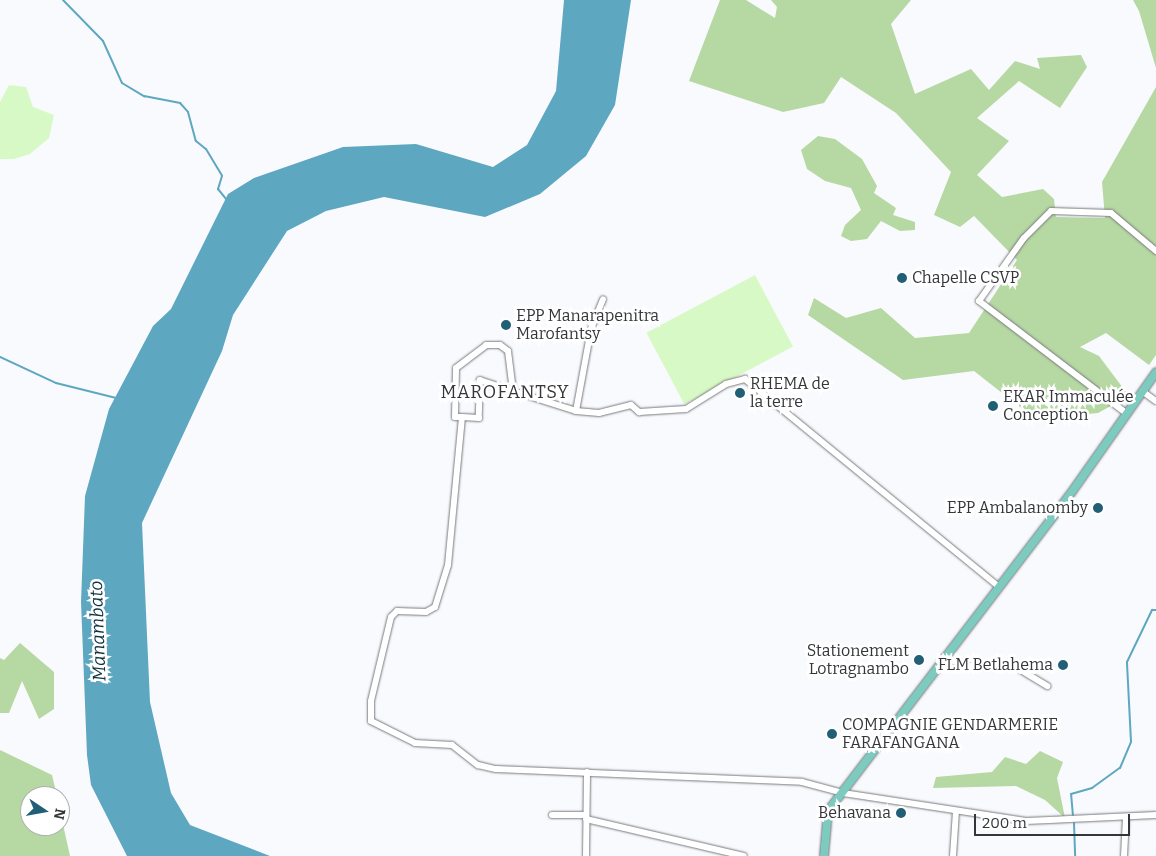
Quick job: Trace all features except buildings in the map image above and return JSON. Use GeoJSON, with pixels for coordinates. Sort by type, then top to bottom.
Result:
{"type":"FeatureCollection","features":[{"type":"Feature","properties":{"kind":"main road"},"geometry":{"type":"LineString","coordinates":[[824,856],[825,822],[843,793],[997,585],[1068,496],[1156,372]]}},
{"type":"Feature","properties":{"kind":"street"},"geometry":{"type":"LineString","coordinates":[[1126,413],[979,301],[1024,238],[1052,211],[1111,213],[1156,251]]}},
{"type":"Feature","properties":{"kind":"street"},"geometry":{"type":"LineString","coordinates":[[576,411],[591,329],[602,298]]}},
{"type":"Feature","properties":{"kind":"street"},"geometry":{"type":"LineString","coordinates":[[513,391],[508,351],[500,345],[486,345],[456,368],[455,417],[479,418],[480,380],[513,391],[576,411],[599,413],[630,405],[638,412],[686,409],[726,384],[745,379],[997,585]]}},
{"type":"Feature","properties":{"kind":"street"},"geometry":{"type":"LineString","coordinates":[[1142,391],[1156,401]]}},
{"type":"Feature","properties":{"kind":"street"},"geometry":{"type":"LineString","coordinates":[[462,417],[448,565],[435,607],[426,612],[397,610],[391,617],[369,717],[400,738],[452,745],[478,765],[522,772],[587,772],[802,782],[843,793],[1026,821],[1156,815]]}},
{"type":"Feature","properties":{"kind":"street"},"geometry":{"type":"LineString","coordinates":[[944,656],[966,666],[1014,666],[1047,686]]}},
{"type":"Feature","properties":{"kind":"street"},"geometry":{"type":"LineString","coordinates":[[586,856],[587,772]]}},
{"type":"Feature","properties":{"kind":"street"},"geometry":{"type":"LineString","coordinates":[[953,856],[956,811]]}},
{"type":"Feature","properties":{"kind":"street"},"geometry":{"type":"LineString","coordinates":[[552,815],[586,817],[744,856]]}},
{"type":"Feature","properties":{"kind":"street"},"geometry":{"type":"LineString","coordinates":[[1124,856],[1126,817]]}},
{"type":"Feature","properties":{"kind":"green space"},"geometry":{"type":"Polygon","coordinates":[[[720,0],[746,0],[775,18],[777,7],[771,0],[911,0],[891,24],[915,94],[971,69],[989,90],[1015,61],[1040,69],[1037,58],[1081,55],[1087,67],[1060,108],[1019,81],[977,118],[1009,141],[977,175],[1002,197],[1043,189],[1054,199],[1056,217],[1105,218],[1102,182],[1156,87],[1156,355],[1149,365],[1106,333],[1080,347],[1099,356],[1129,396],[1098,413],[1035,419],[974,371],[903,380],[808,315],[814,298],[846,318],[881,308],[915,338],[969,333],[1017,260],[974,216],[960,227],[934,215],[951,172],[896,113],[841,77],[824,103],[783,112],[689,81],[720,0]]]}},
{"type":"Feature","properties":{"kind":"green space"},"geometry":{"type":"Polygon","coordinates":[[[1133,0],[1156,0],[1156,68],[1139,11],[1133,0]]]}},
{"type":"Feature","properties":{"kind":"green space"},"geometry":{"type":"Polygon","coordinates":[[[9,85],[26,87],[33,107],[54,115],[49,138],[30,154],[14,159],[0,159],[0,102],[9,85]]]}},
{"type":"Feature","properties":{"kind":"green space"},"geometry":{"type":"Polygon","coordinates":[[[818,136],[835,139],[862,159],[877,186],[874,193],[896,208],[893,215],[915,222],[915,230],[900,231],[881,221],[867,239],[851,241],[841,236],[845,225],[861,210],[851,188],[825,181],[807,169],[801,150],[818,136]]]}},
{"type":"Feature","properties":{"kind":"green space"},"geometry":{"type":"Polygon","coordinates":[[[755,275],[793,347],[684,404],[646,333],[755,275]]]}},
{"type":"Feature","properties":{"kind":"green space"},"geometry":{"type":"Polygon","coordinates":[[[20,643],[54,672],[54,709],[39,719],[22,681],[9,713],[0,713],[0,658],[4,660],[20,643]]]}},
{"type":"Feature","properties":{"kind":"green space"},"geometry":{"type":"Polygon","coordinates":[[[0,750],[52,775],[55,786],[20,786],[20,836],[66,836],[70,856],[0,856],[0,750]]]}},
{"type":"Feature","properties":{"kind":"green space"},"geometry":{"type":"Polygon","coordinates":[[[1040,751],[1063,762],[1057,778],[1065,818],[1045,800],[1016,786],[933,788],[936,777],[992,772],[1005,757],[1026,764],[1040,751]]]}},
{"type":"Feature","properties":{"kind":"water","name":"Manambato"},"geometry":{"type":"Polygon","coordinates":[[[564,0],[631,0],[615,105],[586,156],[540,194],[485,217],[384,197],[326,211],[287,231],[233,315],[222,351],[142,523],[150,702],[171,793],[190,825],[270,856],[127,856],[91,785],[87,755],[81,602],[85,496],[109,409],[153,326],[171,309],[228,194],[254,178],[343,147],[416,144],[493,167],[527,145],[556,91],[564,0]]]}},
{"type":"Feature","properties":{"kind":"waterway"},"geometry":{"type":"LineString","coordinates":[[63,0],[103,41],[122,83],[144,96],[180,103],[188,112],[196,141],[206,149],[222,176],[218,189],[226,199]]}},
{"type":"Feature","properties":{"kind":"waterway"},"geometry":{"type":"LineString","coordinates":[[0,357],[56,383],[116,398]]}},
{"type":"Feature","properties":{"kind":"waterway"},"geometry":{"type":"LineString","coordinates":[[1073,816],[1071,794],[1092,788],[1120,768],[1131,742],[1127,662],[1152,610],[1156,610]]}},
{"type":"Feature","properties":{"kind":"waterway"},"geometry":{"type":"LineString","coordinates":[[1074,823],[1075,856]]}},
{"type":"Feature","properties":{"kind":"place","name":"Chapelle CSVP"},"geometry":{"type":"Point","coordinates":[902,278]}},
{"type":"Feature","properties":{"kind":"place","name":"EPP Manarapenitra Marofantsy"},"geometry":{"type":"Point","coordinates":[506,325]}},
{"type":"Feature","properties":{"kind":"place","name":"RHEMA de la terre"},"geometry":{"type":"Point","coordinates":[740,393]}},
{"type":"Feature","properties":{"kind":"place","name":"EKAR Immaculée Conception"},"geometry":{"type":"Point","coordinates":[993,406]}},
{"type":"Feature","properties":{"kind":"place","name":"EPP Ambalanomby"},"geometry":{"type":"Point","coordinates":[1098,508]}},
{"type":"Feature","properties":{"kind":"place","name":"Stationement Lotragnambo"},"geometry":{"type":"Point","coordinates":[919,660]}},
{"type":"Feature","properties":{"kind":"place","name":"FLM Betlahema"},"geometry":{"type":"Point","coordinates":[1063,665]}},
{"type":"Feature","properties":{"kind":"place","name":"COMPAGNIE GENDARMERIE FARAFANGANA"},"geometry":{"type":"Point","coordinates":[832,734]}},
{"type":"Feature","properties":{"kind":"place","name":"Behavana"},"geometry":{"type":"Point","coordinates":[901,813]}},
{"type":"Feature","properties":{"kind":"district","name":"MAROFANTSY"},"geometry":{"type":"Point","coordinates":[505,392]}}]}
